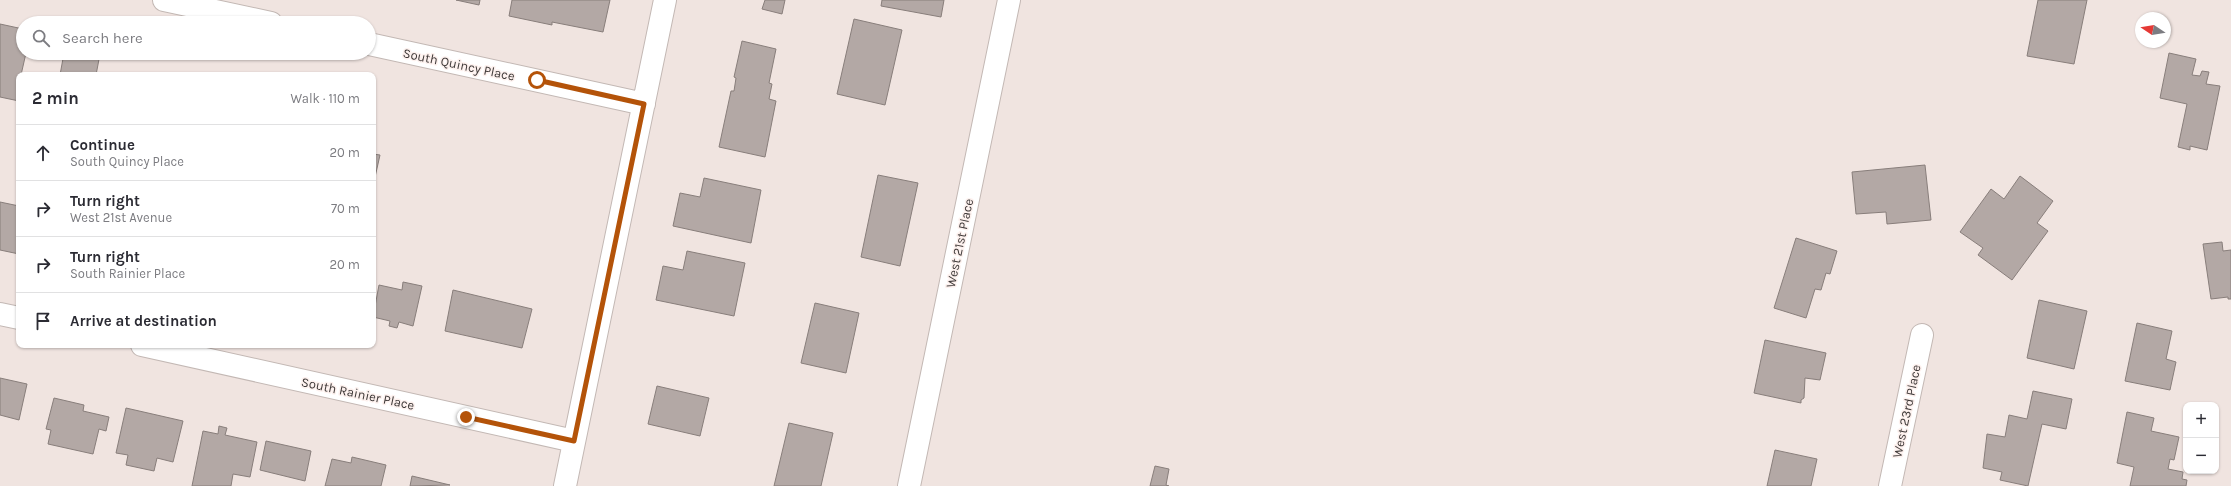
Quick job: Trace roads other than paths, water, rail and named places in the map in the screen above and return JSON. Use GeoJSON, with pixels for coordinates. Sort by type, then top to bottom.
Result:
{"type":"FeatureCollection","features":[{"type":"Feature","properties":{"kind":"street"},"geometry":{"type":"LineString","coordinates":[[164,0],[238,16]]}},
{"type":"Feature","properties":{"kind":"street"},"geometry":{"type":"LineString","coordinates":[[565,486],[665,0]]}},
{"type":"Feature","properties":{"kind":"street","name":"West 21st Place"},"geometry":{"type":"LineString","coordinates":[[909,486],[1009,0]]}},
{"type":"Feature","properties":{"kind":"street","name":"South Quincy Place"},"geometry":{"type":"LineString","coordinates":[[376,46],[644,104]]}},
{"type":"Feature","properties":{"kind":"street"},"geometry":{"type":"LineString","coordinates":[[0,314],[16,317]]}},
{"type":"Feature","properties":{"kind":"street","name":"West 23rd Place"},"geometry":{"type":"LineString","coordinates":[[1890,486],[1922,335]]}},
{"type":"Feature","properties":{"kind":"street","name":"South Rainier Place"},"geometry":{"type":"LineString","coordinates":[[156,348],[574,441]]}}]}
